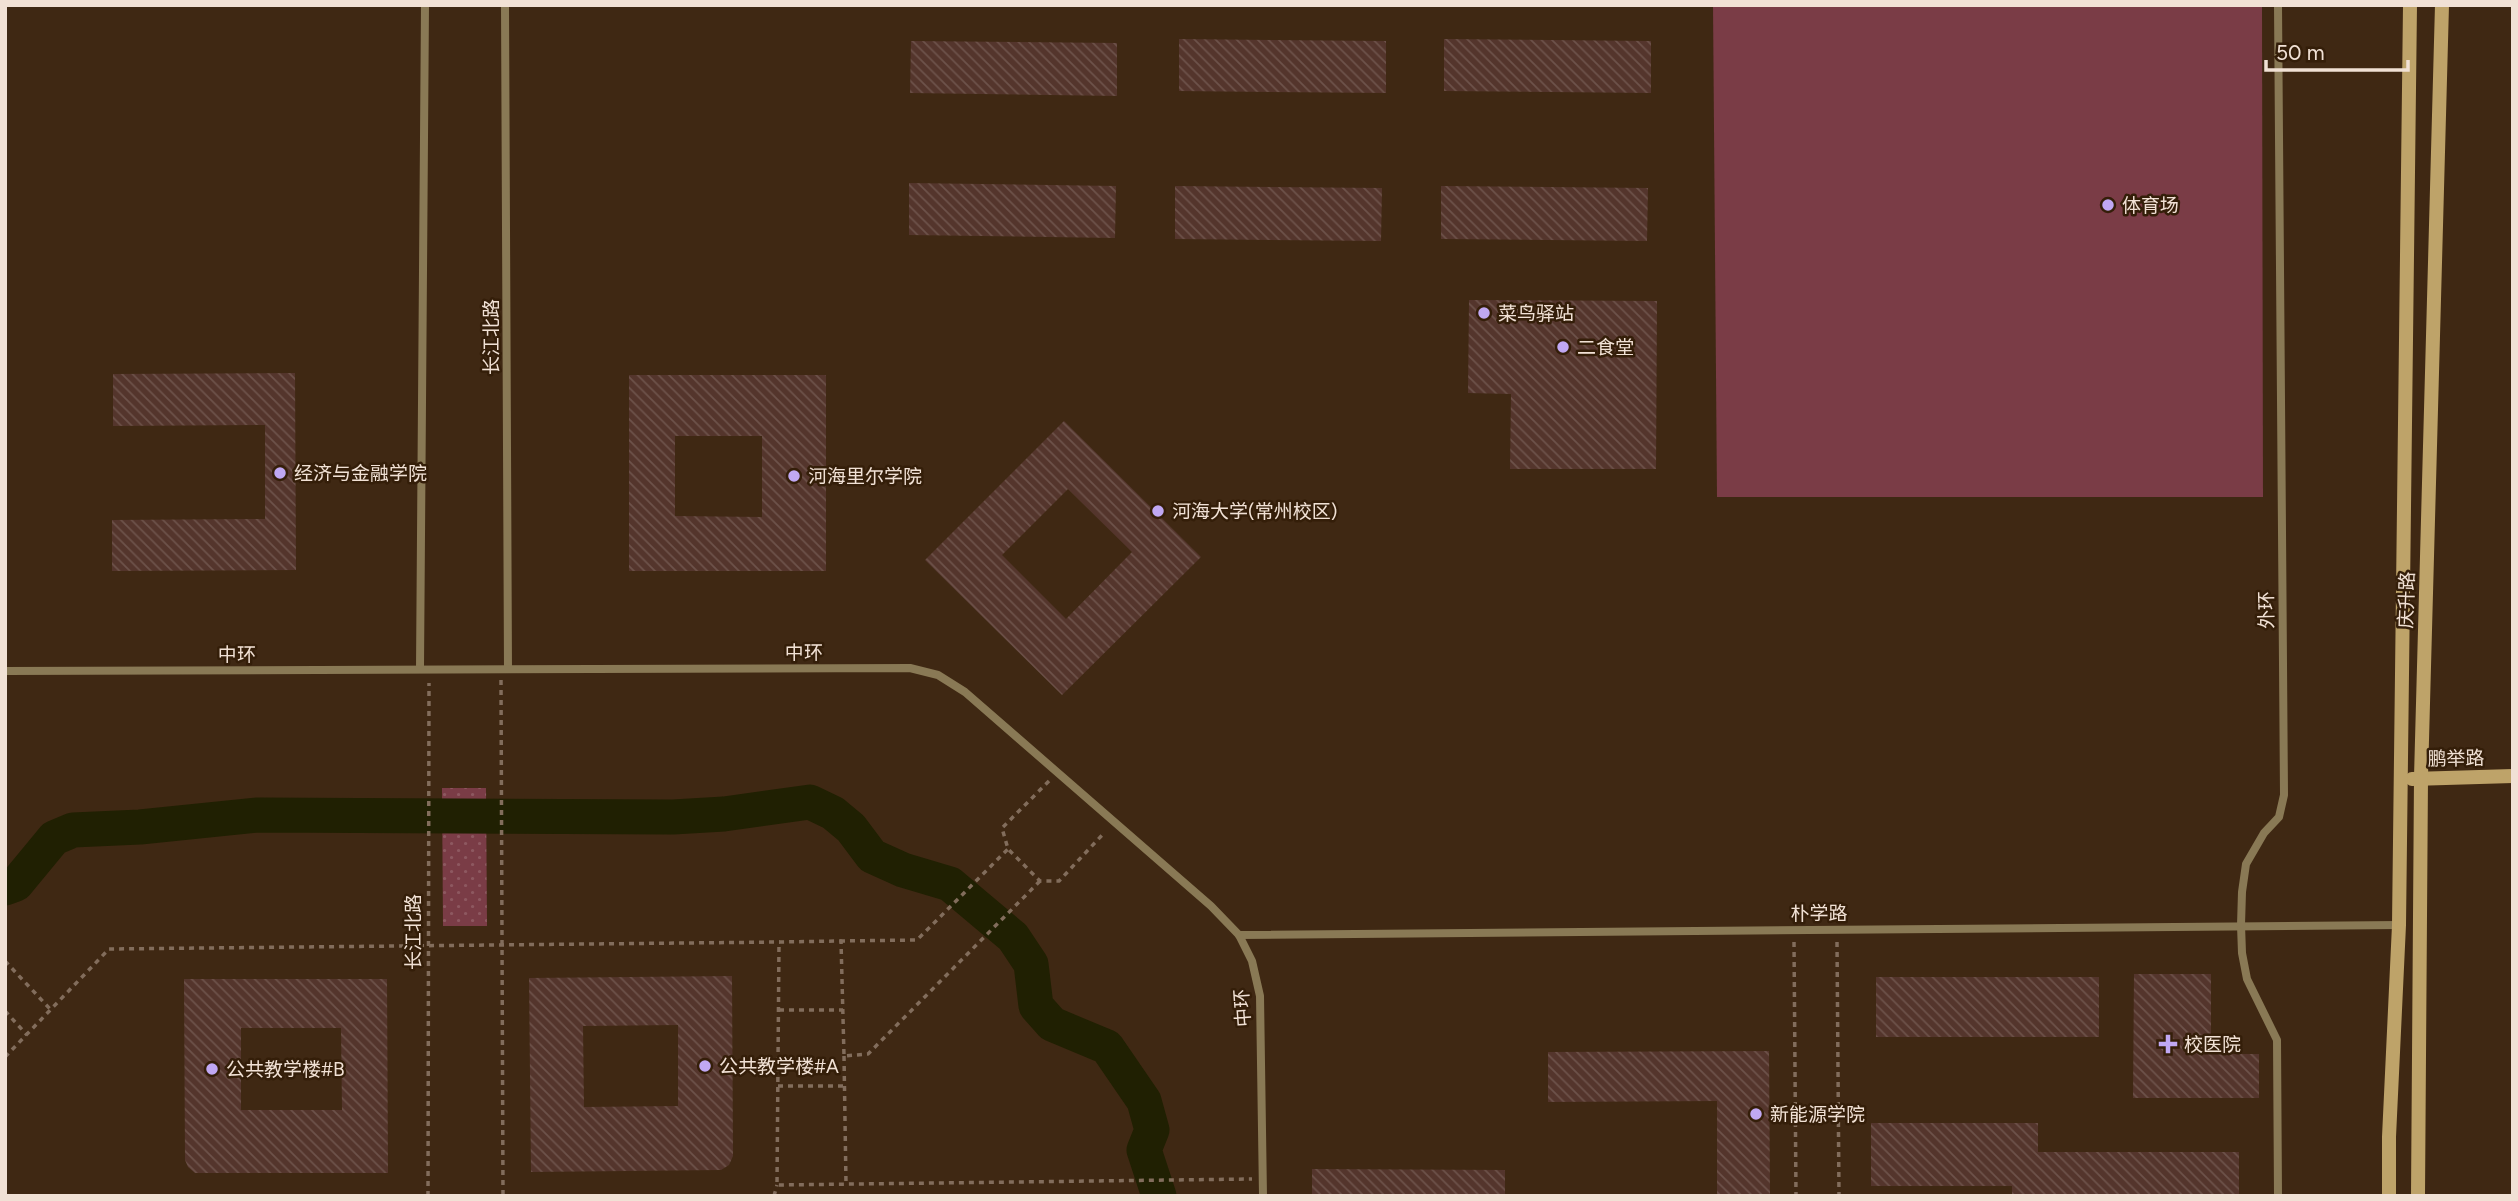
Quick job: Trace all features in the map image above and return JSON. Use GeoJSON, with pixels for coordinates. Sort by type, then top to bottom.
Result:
{"type":"FeatureCollection","features":[{"type":"Feature","properties":{"kind":"main road","name":"庆升路"},"geometry":{"type":"LineString","coordinates":[[2389,1196],[2389,1137],[2399,925],[2410,5]]}},
{"type":"Feature","properties":{"kind":"main road","name":"庆升路"},"geometry":{"type":"LineString","coordinates":[[2418,1196],[2421,777],[2442,5]]}},
{"type":"Feature","properties":{"kind":"main road","name":"鹏举路"},"geometry":{"type":"LineString","coordinates":[[2401,781],[2421,777],[2513,776]]}},
{"type":"Feature","properties":{"kind":"lane"},"geometry":{"type":"LineString","coordinates":[[425,5],[425,668]]}},
{"type":"Feature","properties":{"kind":"lane","name":"长江北路"},"geometry":{"type":"LineString","coordinates":[[505,5],[505,669]]}},
{"type":"Feature","properties":{"kind":"lane","name":"外环"},"geometry":{"type":"LineString","coordinates":[[2278,5],[2284,795],[2278,817],[2264,833],[2246,864],[2241,925],[2242,953],[2247,978],[2277,1040],[2278,1196]]}},
{"type":"Feature","properties":{"kind":"lane","name":"中环"},"geometry":{"type":"LineString","coordinates":[[5,671],[909,668],[938,675],[965,692],[1058,772],[1211,906],[1239,935],[1252,961],[1260,996],[1263,1196]]}},
{"type":"Feature","properties":{"kind":"lane","name":"朴学路"},"geometry":{"type":"LineString","coordinates":[[1239,935],[2399,925]]}},
{"type":"Feature","properties":{"kind":"path","name":"长江北路"},"geometry":{"type":"LineString","coordinates":[[425,668],[429,787],[428,1196]]}},
{"type":"Feature","properties":{"kind":"path"},"geometry":{"type":"LineString","coordinates":[[503,1196],[500,787],[505,669]]}},
{"type":"Feature","properties":{"kind":"path"},"geometry":{"type":"LineString","coordinates":[[1058,772],[1002,828],[1008,849],[1040,881],[1059,881],[1115,822]]}},
{"type":"Feature","properties":{"kind":"path"},"geometry":{"type":"LineString","coordinates":[[5,1057],[109,950],[917,940],[1008,849]]}},
{"type":"Feature","properties":{"kind":"path"},"geometry":{"type":"LineString","coordinates":[[844,1056],[868,1054],[1040,881]]}},
{"type":"Feature","properties":{"kind":"path"},"geometry":{"type":"LineString","coordinates":[[1794,929],[1796,1196]]}},
{"type":"Feature","properties":{"kind":"path"},"geometry":{"type":"LineString","coordinates":[[1836,929],[1839,1196]]}},
{"type":"Feature","properties":{"kind":"path"},"geometry":{"type":"LineString","coordinates":[[842,941],[846,1184]]}},
{"type":"Feature","properties":{"kind":"path"},"geometry":{"type":"LineString","coordinates":[[774,1196],[777,1185],[779,942]]}},
{"type":"Feature","properties":{"kind":"path"},"geometry":{"type":"LineString","coordinates":[[5,961],[51,1010]]}},
{"type":"Feature","properties":{"kind":"path"},"geometry":{"type":"LineString","coordinates":[[779,1010],[843,1010]]}},
{"type":"Feature","properties":{"kind":"path"},"geometry":{"type":"LineString","coordinates":[[5,1011],[27,1035]]}},
{"type":"Feature","properties":{"kind":"path"},"geometry":{"type":"LineString","coordinates":[[778,1086],[844,1086]]}},
{"type":"Feature","properties":{"kind":"path"},"geometry":{"type":"LineString","coordinates":[[777,1185],[1262,1179]]}},
{"type":"Feature","properties":{"kind":"shaded area"},"geometry":{"type":"Polygon","coordinates":[[[1713,5],[2262,5],[2263,497],[1717,497],[1713,5]]]}},
{"type":"Feature","properties":{"kind":"shaded area"},"geometry":{"type":"Polygon","coordinates":[[[442,788],[486,788],[487,926],[443,926],[442,788]]]}},
{"type":"Feature","properties":{"kind":"building"},"geometry":{"type":"Polygon","coordinates":[[[1179,39],[1386,41],[1386,93],[1179,91],[1179,39]]]}},
{"type":"Feature","properties":{"kind":"building"},"geometry":{"type":"Polygon","coordinates":[[[1444,39],[1651,41],[1651,93],[1444,91],[1444,39]]]}},
{"type":"Feature","properties":{"kind":"building"},"geometry":{"type":"Polygon","coordinates":[[[911,41],[1117,43],[1117,96],[910,93],[911,41]]]}},
{"type":"Feature","properties":{"kind":"building"},"geometry":{"type":"Polygon","coordinates":[[[909,183],[1116,186],[1115,238],[909,235],[909,183]]]}},
{"type":"Feature","properties":{"kind":"building"},"geometry":{"type":"Polygon","coordinates":[[[1175,186],[1382,188],[1381,241],[1175,239],[1175,186]]]}},
{"type":"Feature","properties":{"kind":"building"},"geometry":{"type":"Polygon","coordinates":[[[1441,186],[1648,188],[1647,241],[1441,239],[1441,186]]]}},
{"type":"Feature","properties":{"kind":"building","name":"二食堂"},"geometry":{"type":"Polygon","coordinates":[[[1469,300],[1657,301],[1656,469],[1510,469],[1511,394],[1468,393],[1469,300]]]}},
{"type":"Feature","properties":{"kind":"building","name":"经济与金融学院"},"geometry":{"type":"Polygon","coordinates":[[[295,373],[296,570],[112,571],[112,520],[265,519],[265,425],[113,426],[113,374],[295,373]]]}},
{"type":"Feature","properties":{"kind":"building","name":"河海里尔学院"},"geometry":{"type":"Polygon","coordinates":[[[629,375],[826,375],[826,571],[629,571],[629,375]],[[675,436],[675,516],[762,517],[762,436],[675,436]]]}},
{"type":"Feature","properties":{"kind":"building"},"geometry":{"type":"Polygon","coordinates":[[[1064,421],[1201,557],[1062,695],[925,560],[1064,421]],[[1068,489],[1002,555],[1066,619],[1132,552],[1068,489]]]}},
{"type":"Feature","properties":{"kind":"building","name":"校医院"},"geometry":{"type":"Polygon","coordinates":[[[2134,974],[2211,974],[2211,1054],[2259,1054],[2259,1098],[2133,1098],[2134,974]]]}},
{"type":"Feature","properties":{"kind":"building","name":"公共教学楼#A"},"geometry":{"type":"Polygon","coordinates":[[[732,976],[733,1156],[729,1165],[721,1170],[531,1172],[529,978],[732,976]],[[678,1025],[583,1026],[584,1107],[678,1106],[678,1025]]]}},
{"type":"Feature","properties":{"kind":"building"},"geometry":{"type":"Polygon","coordinates":[[[1876,977],[2099,977],[2099,1037],[1876,1037],[1876,977]]]}},
{"type":"Feature","properties":{"kind":"building","name":"公共教学楼#B"},"geometry":{"type":"Polygon","coordinates":[[[184,979],[387,979],[388,1173],[195,1173],[185,1160],[184,979]],[[241,1028],[241,1110],[342,1110],[341,1028],[241,1028]]]}},
{"type":"Feature","properties":{"kind":"building","name":"新能源学院"},"geometry":{"type":"Polygon","coordinates":[[[1769,1051],[1770,1196],[1717,1196],[1717,1101],[1548,1102],[1548,1052],[1769,1051]]]}},
{"type":"Feature","properties":{"kind":"building"},"geometry":{"type":"Polygon","coordinates":[[[1871,1123],[2038,1123],[2038,1152],[2239,1152],[2239,1196],[2012,1196],[2012,1186],[1871,1186],[1871,1123]]]}},
{"type":"Feature","properties":{"kind":"building"},"geometry":{"type":"Polygon","coordinates":[[[1312,1169],[1505,1170],[1505,1196],[1312,1196],[1312,1169]]]}},
{"type":"Feature","properties":{"kind":"waterway"},"geometry":{"type":"LineString","coordinates":[[5,888],[16,884],[54,838],[73,830],[140,827],[258,815],[673,817],[724,814],[810,802],[833,813],[851,828],[872,856],[903,870],[950,884],[1013,937],[1031,964],[1036,1006],[1052,1024],[1107,1047],[1144,1101],[1152,1130],[1144,1150],[1159,1196]]}},
{"type":"Feature","properties":{"kind":"place","name":"体育场"},"geometry":{"type":"Point","coordinates":[2108,205]}},
{"type":"Feature","properties":{"kind":"place","name":"菜鸟驿站"},"geometry":{"type":"Point","coordinates":[1484,313]}},
{"type":"Feature","properties":{"kind":"place","name":"二食堂"},"geometry":{"type":"Point","coordinates":[1563,347]}},
{"type":"Feature","properties":{"kind":"place","name":"经济与金融学院"},"geometry":{"type":"Point","coordinates":[280,473]}},
{"type":"Feature","properties":{"kind":"place","name":"河海里尔学院"},"geometry":{"type":"Point","coordinates":[794,476]}},
{"type":"Feature","properties":{"kind":"place","name":"河海大学(常州校区)"},"geometry":{"type":"Point","coordinates":[1158,511]}},
{"type":"Feature","properties":{"kind":"place","name":"校医院"},"geometry":{"type":"Point","coordinates":[2168,1044]}},
{"type":"Feature","properties":{"kind":"place","name":"公共教学楼#A"},"geometry":{"type":"Point","coordinates":[705,1066]}},
{"type":"Feature","properties":{"kind":"place","name":"公共教学楼#B"},"geometry":{"type":"Point","coordinates":[212,1069]}},
{"type":"Feature","properties":{"kind":"place","name":"新能源学院"},"geometry":{"type":"Point","coordinates":[1756,1114]}}]}
